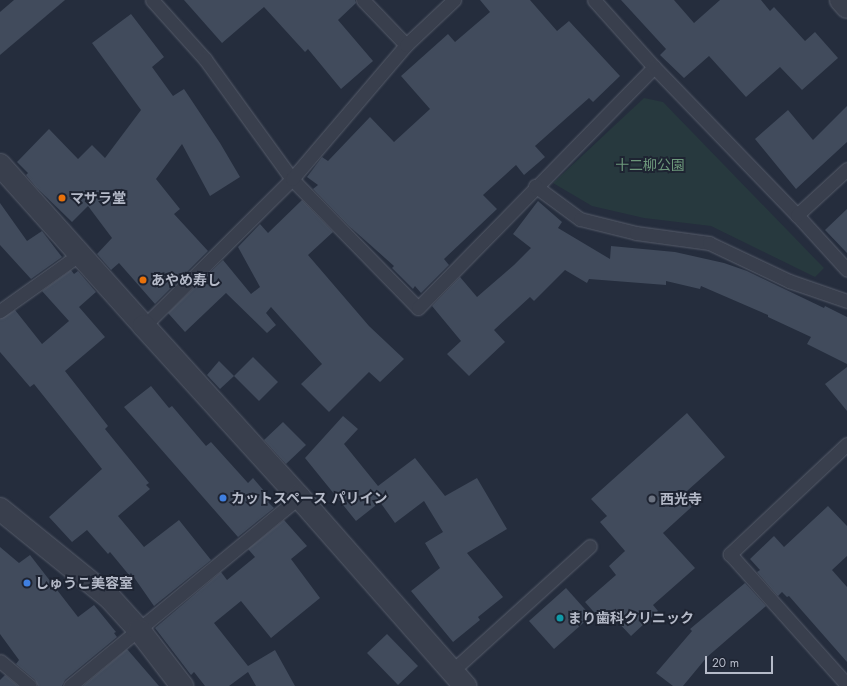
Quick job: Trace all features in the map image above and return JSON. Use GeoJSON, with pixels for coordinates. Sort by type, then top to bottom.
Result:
{"type":"FeatureCollection","features":[{"type":"Feature","properties":{"kind":"street"},"geometry":{"type":"LineString","coordinates":[[841,0],[847,7]]}},
{"type":"Feature","properties":{"kind":"street"},"geometry":{"type":"LineString","coordinates":[[0,165],[299,497],[459,679]]}},
{"type":"Feature","properties":{"kind":"street"},"geometry":{"type":"LineString","coordinates":[[0,509],[110,598],[139,630],[182,686]]}},
{"type":"Feature","properties":{"kind":"lane"},"geometry":{"type":"LineString","coordinates":[[152,0],[205,59],[292,179],[418,308],[535,186],[654,67]]}},
{"type":"Feature","properties":{"kind":"lane"},"geometry":{"type":"LineString","coordinates":[[363,0],[406,45]]}},
{"type":"Feature","properties":{"kind":"lane"},"geometry":{"type":"LineString","coordinates":[[144,326],[292,179],[406,45],[454,0]]}},
{"type":"Feature","properties":{"kind":"lane"},"geometry":{"type":"LineString","coordinates":[[594,0],[654,67],[797,215],[847,270]]}},
{"type":"Feature","properties":{"kind":"lane"},"geometry":{"type":"LineString","coordinates":[[797,215],[847,169]]}},
{"type":"Feature","properties":{"kind":"lane"},"geometry":{"type":"LineString","coordinates":[[535,186],[580,219],[636,233],[709,242],[789,281],[847,301]]}},
{"type":"Feature","properties":{"kind":"lane"},"geometry":{"type":"LineString","coordinates":[[0,311],[80,254]]}},
{"type":"Feature","properties":{"kind":"lane"},"geometry":{"type":"LineString","coordinates":[[847,444],[730,554],[847,685]]}},
{"type":"Feature","properties":{"kind":"lane"},"geometry":{"type":"LineString","coordinates":[[70,686],[299,497]]}},
{"type":"Feature","properties":{"kind":"lane"},"geometry":{"type":"LineString","coordinates":[[459,679],[590,546]]}},
{"type":"Feature","properties":{"kind":"lane"},"geometry":{"type":"LineString","coordinates":[[0,661],[30,686]]}},
{"type":"Feature","properties":{"kind":"green space","name":"十二柳公園"},"geometry":{"type":"Polygon","coordinates":[[[644,98],[663,102],[824,268],[815,277],[711,226],[644,218],[592,206],[553,183],[644,98]]]}},
{"type":"Feature","properties":{"kind":"building"},"geometry":{"type":"Polygon","coordinates":[[[14,0],[65,0],[0,55],[0,12],[14,0]]]}},
{"type":"Feature","properties":{"kind":"building"},"geometry":{"type":"Polygon","coordinates":[[[184,0],[355,0],[356,3],[338,20],[373,61],[341,89],[308,49],[305,52],[264,7],[222,43],[184,0]]]}},
{"type":"Feature","properties":{"kind":"building"},"geometry":{"type":"Polygon","coordinates":[[[480,0],[530,0],[557,31],[569,21],[620,76],[593,102],[589,98],[535,146],[545,157],[524,175],[516,165],[483,195],[497,209],[444,259],[449,265],[421,293],[415,286],[413,289],[392,268],[394,266],[349,226],[313,189],[318,185],[307,177],[322,157],[328,161],[370,117],[394,142],[430,109],[401,76],[448,34],[455,42],[490,12],[480,0]]]}},
{"type":"Feature","properties":{"kind":"building"},"geometry":{"type":"Polygon","coordinates":[[[621,0],[674,0],[694,23],[720,0],[761,0],[770,11],[774,7],[805,41],[815,32],[838,58],[802,90],[780,67],[746,97],[709,56],[684,78],[660,55],[666,49],[621,0]]]}},
{"type":"Feature","properties":{"kind":"building"},"geometry":{"type":"Polygon","coordinates":[[[131,14],[164,57],[152,67],[173,96],[184,89],[220,143],[240,177],[210,196],[182,144],[156,179],[180,209],[174,214],[208,251],[155,304],[119,263],[111,270],[97,254],[112,238],[88,206],[72,222],[36,187],[26,175],[28,173],[17,162],[49,129],[78,159],[92,145],[105,158],[141,110],[92,43],[131,14]]]}},
{"type":"Feature","properties":{"kind":"building"},"geometry":{"type":"Polygon","coordinates":[[[847,106],[847,142],[796,189],[755,139],[788,110],[813,140],[847,106]]]}},
{"type":"Feature","properties":{"kind":"building"},"geometry":{"type":"Polygon","coordinates":[[[302,200],[333,232],[308,255],[369,326],[404,359],[380,382],[369,372],[329,412],[301,384],[322,364],[271,307],[266,313],[276,325],[267,333],[226,293],[185,332],[168,313],[223,260],[251,294],[260,287],[238,247],[260,224],[268,233],[302,200]]]}},
{"type":"Feature","properties":{"kind":"building"},"geometry":{"type":"Polygon","coordinates":[[[538,201],[562,222],[558,228],[610,259],[611,246],[675,252],[724,263],[747,271],[824,308],[825,306],[847,317],[847,364],[807,344],[811,337],[768,317],[768,315],[701,286],[700,289],[666,281],[666,285],[589,279],[587,283],[565,270],[534,301],[530,297],[494,330],[505,342],[469,376],[447,354],[461,341],[432,306],[460,277],[477,297],[514,265],[531,248],[513,234],[538,201]]]}},
{"type":"Feature","properties":{"kind":"building"},"geometry":{"type":"Polygon","coordinates":[[[0,203],[27,241],[42,231],[62,257],[31,279],[0,245],[0,203]]]}},
{"type":"Feature","properties":{"kind":"building"},"geometry":{"type":"Polygon","coordinates":[[[847,209],[847,253],[825,230],[847,209]]]}},
{"type":"Feature","properties":{"kind":"building"},"geometry":{"type":"Polygon","coordinates":[[[71,270],[74,274],[78,271],[96,292],[79,307],[105,337],[65,371],[108,426],[105,429],[149,483],[146,485],[150,489],[118,516],[144,547],[179,520],[211,560],[154,606],[131,573],[129,575],[110,552],[108,554],[87,530],[72,542],[49,517],[102,469],[34,384],[30,387],[0,352],[0,319],[15,310],[42,344],[69,321],[42,291],[71,270]]]}},
{"type":"Feature","properties":{"kind":"building"},"geometry":{"type":"Polygon","coordinates":[[[253,357],[278,382],[259,401],[234,376],[253,357]]]}},
{"type":"Feature","properties":{"kind":"building"},"geometry":{"type":"Polygon","coordinates":[[[219,361],[234,376],[220,389],[207,375],[219,361]]]}},
{"type":"Feature","properties":{"kind":"building"},"geometry":{"type":"Polygon","coordinates":[[[847,367],[847,411],[825,384],[847,367]]]}},
{"type":"Feature","properties":{"kind":"building"},"geometry":{"type":"Polygon","coordinates":[[[151,386],[169,408],[172,406],[206,446],[211,442],[248,483],[253,478],[271,499],[268,502],[274,508],[238,537],[124,407],[151,386]]]}},
{"type":"Feature","properties":{"kind":"building"},"geometry":{"type":"Polygon","coordinates":[[[687,413],[725,457],[687,491],[697,502],[663,533],[695,568],[653,605],[658,611],[631,636],[615,619],[606,626],[585,602],[616,575],[609,566],[625,551],[600,522],[607,516],[591,499],[687,413]]]}},
{"type":"Feature","properties":{"kind":"building"},"geometry":{"type":"Polygon","coordinates":[[[343,416],[358,429],[344,444],[378,486],[415,458],[445,496],[477,478],[507,529],[467,553],[503,597],[478,617],[480,620],[453,642],[411,591],[440,568],[425,543],[443,532],[424,501],[395,523],[380,502],[356,521],[305,458],[343,416]]]}},
{"type":"Feature","properties":{"kind":"building"},"geometry":{"type":"Polygon","coordinates":[[[283,422],[306,445],[286,464],[264,440],[283,422]]]}},
{"type":"Feature","properties":{"kind":"building"},"geometry":{"type":"Polygon","coordinates":[[[828,506],[847,526],[847,556],[832,570],[847,587],[847,662],[789,596],[787,597],[782,592],[778,596],[757,572],[760,570],[750,559],[774,536],[784,547],[828,506]]]}},
{"type":"Feature","properties":{"kind":"building"},"geometry":{"type":"Polygon","coordinates":[[[284,520],[307,546],[291,559],[320,598],[271,638],[241,601],[214,623],[248,666],[275,650],[295,686],[256,686],[248,672],[229,686],[205,686],[194,672],[191,675],[155,628],[221,572],[227,580],[255,557],[248,549],[284,520]]]}},
{"type":"Feature","properties":{"kind":"building"},"geometry":{"type":"Polygon","coordinates":[[[0,547],[19,563],[30,555],[78,617],[94,605],[116,632],[114,633],[117,637],[65,680],[62,686],[38,686],[35,680],[16,664],[19,660],[0,634],[0,547]]]}},
{"type":"Feature","properties":{"kind":"building"},"geometry":{"type":"Polygon","coordinates":[[[745,583],[766,606],[707,657],[683,686],[673,686],[656,673],[692,631],[690,629],[745,583]]]}},
{"type":"Feature","properties":{"kind":"building","name":"まり歯科クリニック"},"geometry":{"type":"Polygon","coordinates":[[[566,588],[591,616],[554,649],[529,621],[566,588]]]}},
{"type":"Feature","properties":{"kind":"building"},"geometry":{"type":"Polygon","coordinates":[[[387,634],[418,666],[398,685],[367,653],[387,634]]]}},
{"type":"Feature","properties":{"kind":"building"},"geometry":{"type":"Polygon","coordinates":[[[127,649],[159,686],[83,686],[127,649]]]}},
{"type":"Feature","properties":{"kind":"building"},"geometry":{"type":"Polygon","coordinates":[[[5,675],[18,686],[0,686],[0,680],[5,675]]]}},
{"type":"Feature","properties":{"kind":"place","name":"マサラ堂"},"geometry":{"type":"Point","coordinates":[62,198]}},
{"type":"Feature","properties":{"kind":"place","name":"あやめ寿し"},"geometry":{"type":"Point","coordinates":[143,280]}},
{"type":"Feature","properties":{"kind":"place","name":"カットスペース パリイン"},"geometry":{"type":"Point","coordinates":[223,498]}},
{"type":"Feature","properties":{"kind":"place","name":"西光寺"},"geometry":{"type":"Point","coordinates":[652,499]}},
{"type":"Feature","properties":{"kind":"place","name":"しゅうこ美容室"},"geometry":{"type":"Point","coordinates":[27,583]}},
{"type":"Feature","properties":{"kind":"place","name":"まり歯科クリニック"},"geometry":{"type":"Point","coordinates":[560,618]}}]}
